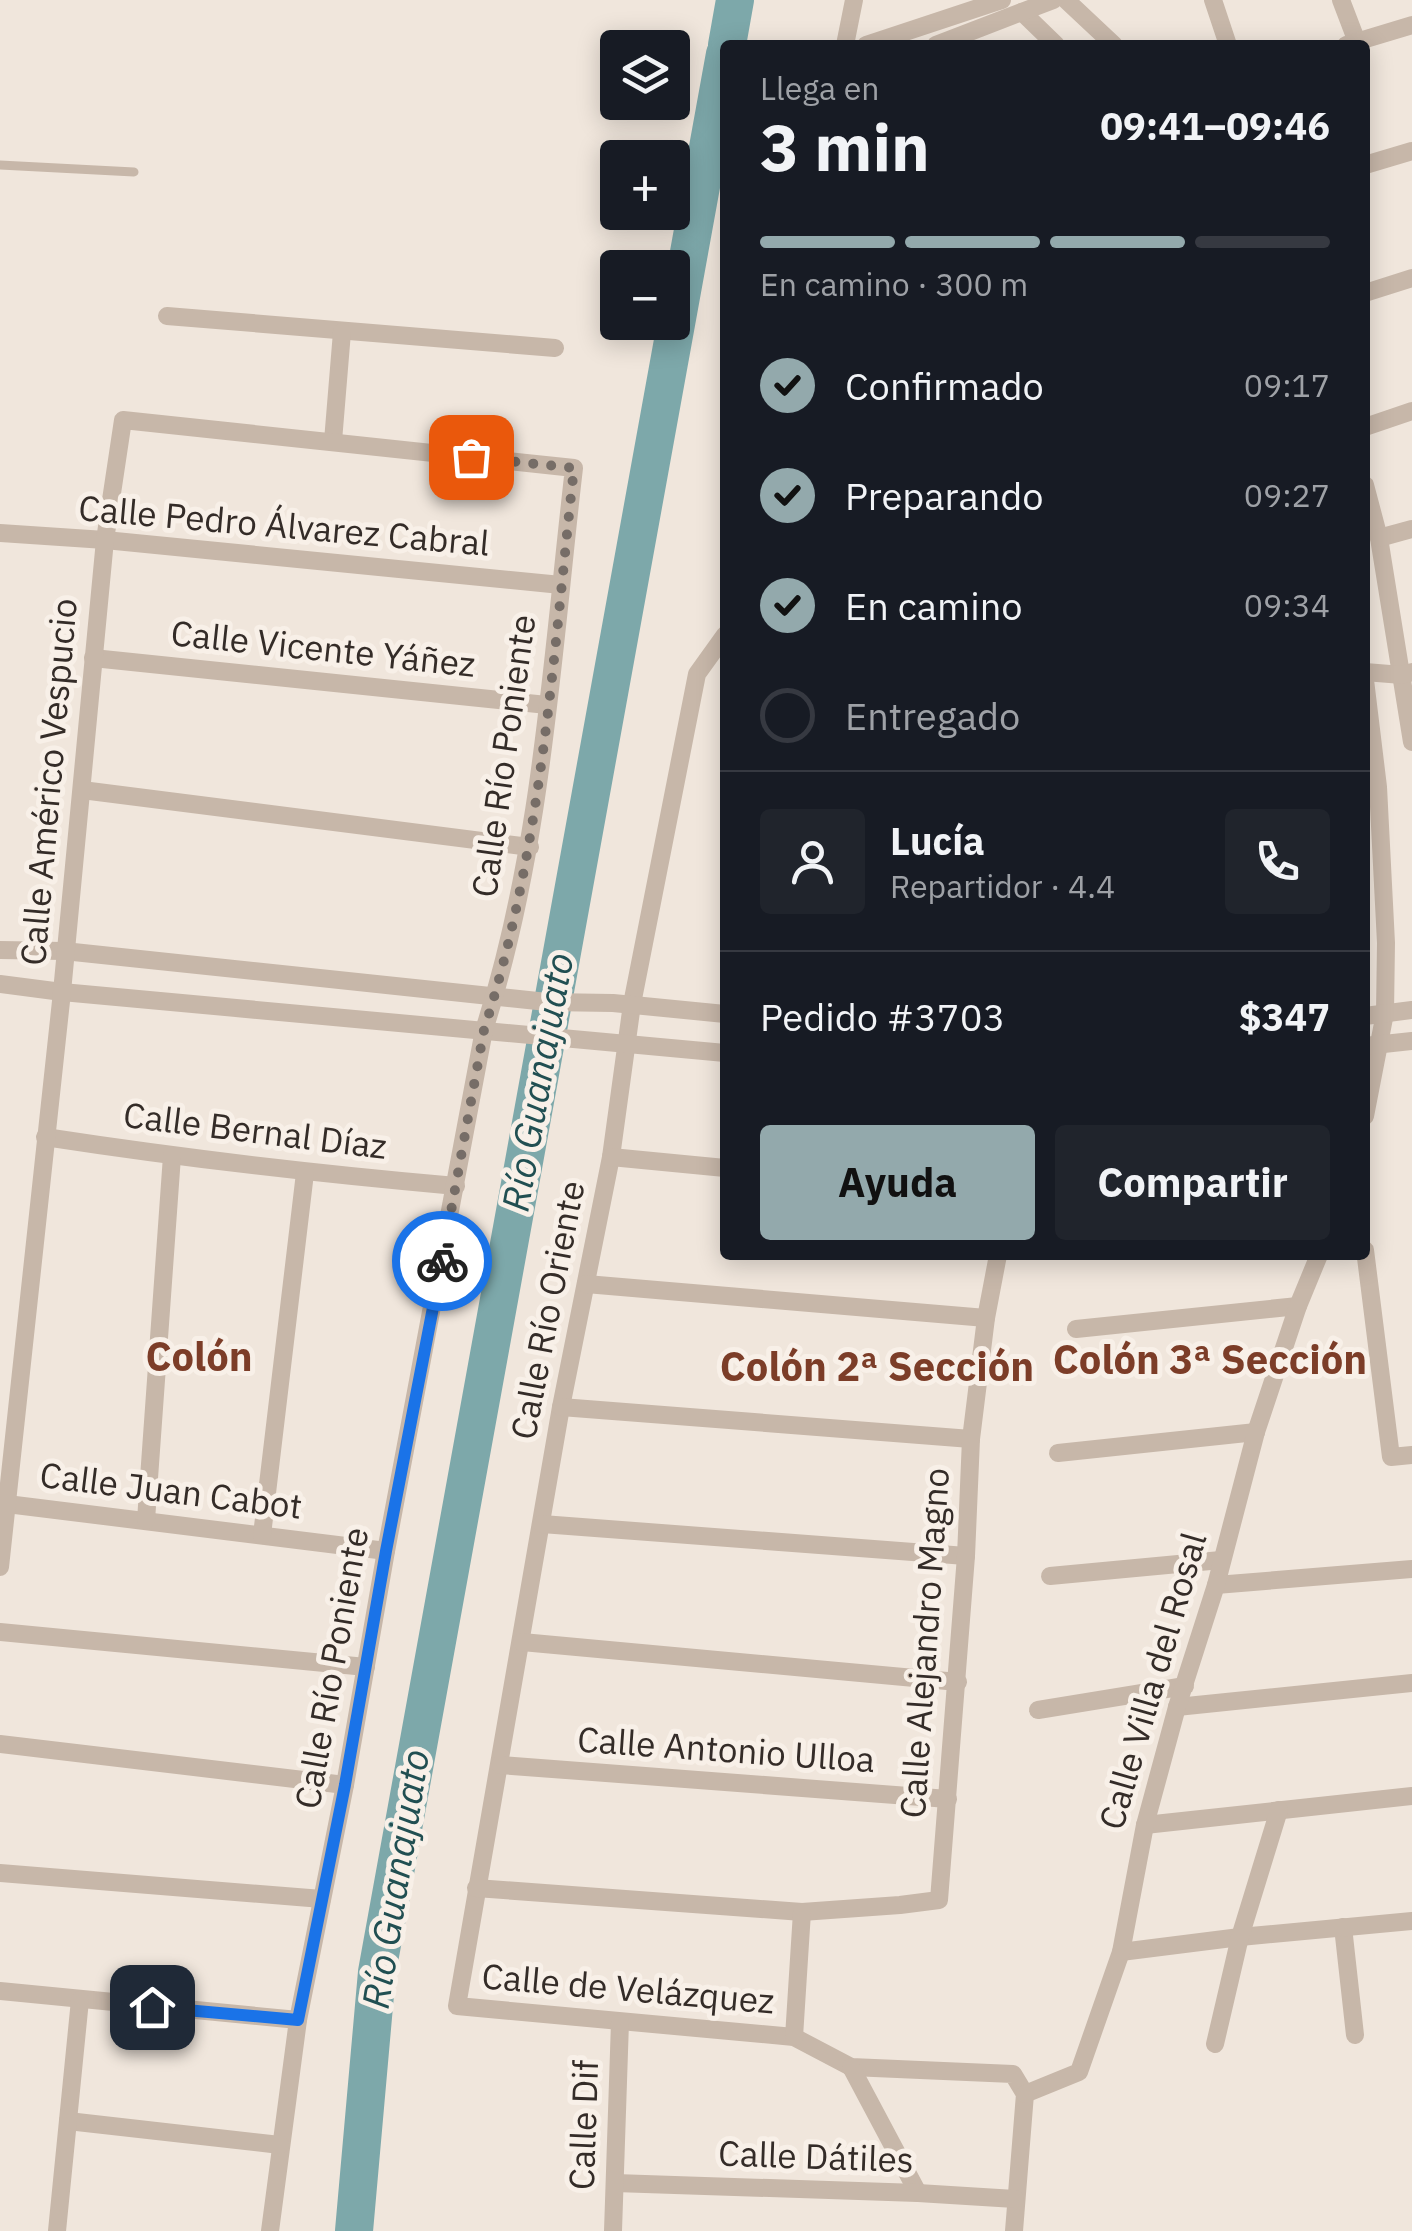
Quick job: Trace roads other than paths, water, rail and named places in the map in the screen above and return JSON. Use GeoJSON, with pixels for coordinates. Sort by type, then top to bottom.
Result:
{"type":"FeatureCollection","features":[{"type":"Feature","properties":{"kind":"street"},"geometry":{"type":"LineString","coordinates":[[846,40],[854,0]]}},
{"type":"Feature","properties":{"kind":"street"},"geometry":{"type":"LineString","coordinates":[[881,40],[1002,0]]}},
{"type":"Feature","properties":{"kind":"street"},"geometry":{"type":"LineString","coordinates":[[949,40],[1053,0]]}},
{"type":"Feature","properties":{"kind":"street"},"geometry":{"type":"LineString","coordinates":[[1066,0],[1109,40]]}},
{"type":"Feature","properties":{"kind":"street"},"geometry":{"type":"LineString","coordinates":[[1214,0],[1226,40]]}},
{"type":"Feature","properties":{"kind":"street"},"geometry":{"type":"LineString","coordinates":[[1341,0],[1351,40]]}},
{"type":"Feature","properties":{"kind":"street"},"geometry":{"type":"LineString","coordinates":[[1022,12],[1051,40]]}},
{"type":"Feature","properties":{"kind":"street"},"geometry":{"type":"LineString","coordinates":[[1365,40],[1412,26]]}},
{"type":"Feature","properties":{"kind":"street"},"geometry":{"type":"LineString","coordinates":[[1370,164],[1412,151]]}},
{"type":"Feature","properties":{"kind":"street"},"geometry":{"type":"LineString","coordinates":[[1370,291],[1412,278]]}},
{"type":"Feature","properties":{"kind":"street"},"geometry":{"type":"LineString","coordinates":[[167,316],[555,348]]}},
{"type":"Feature","properties":{"kind":"street"},"geometry":{"type":"LineString","coordinates":[[333,441],[342,332]]}},
{"type":"Feature","properties":{"kind":"street"},"geometry":{"type":"LineString","coordinates":[[1370,425],[1412,411]]}},
{"type":"Feature","properties":{"kind":"street","name":"Calle Américo Vespucio"},"geometry":{"type":"LineString","coordinates":[[0,1567],[62,992],[93,658],[122,420],[333,441]]}},
{"type":"Feature","properties":{"kind":"street","name":"Calle Río Poniente"},"geometry":{"type":"LineString","coordinates":[[270,2231],[298,2020],[386,1551],[456,1186],[530,848],[574,468],[333,441]]}},
{"type":"Feature","properties":{"kind":"street"},"geometry":{"type":"LineString","coordinates":[[1370,505],[1407,674],[1412,742]]}},
{"type":"Feature","properties":{"kind":"street"},"geometry":{"type":"LineString","coordinates":[[1379,538],[1412,530]]}},
{"type":"Feature","properties":{"kind":"street","name":"Calle Pedro Álvarez Cabral"},"geometry":{"type":"LineString","coordinates":[[0,533],[561,585]]}},
{"type":"Feature","properties":{"kind":"street","name":"Calle Río Oriente"},"geometry":{"type":"LineString","coordinates":[[457,2006],[561,1407],[610,1157],[622,1004],[697,674],[720,642]]}},
{"type":"Feature","properties":{"kind":"street","name":"Calle Vicente Yáñez"},"geometry":{"type":"LineString","coordinates":[[93,658],[548,705]]}},
{"type":"Feature","properties":{"kind":"street"},"geometry":{"type":"LineString","coordinates":[[1370,672],[1407,674]]}},
{"type":"Feature","properties":{"kind":"street"},"geometry":{"type":"LineString","coordinates":[[1370,721],[1378,787],[1386,943],[1385,1013],[1373,1045],[1370,1072]]}},
{"type":"Feature","properties":{"kind":"street"},"geometry":{"type":"LineString","coordinates":[[82,790],[530,848]]}},
{"type":"Feature","properties":{"kind":"street"},"geometry":{"type":"LineString","coordinates":[[0,950],[64,950],[547,1002],[720,1014]]}},
{"type":"Feature","properties":{"kind":"street"},"geometry":{"type":"LineString","coordinates":[[0,984],[720,1053]]}},
{"type":"Feature","properties":{"kind":"street"},"geometry":{"type":"LineString","coordinates":[[1370,1015],[1412,1010]]}},
{"type":"Feature","properties":{"kind":"street"},"geometry":{"type":"LineString","coordinates":[[1373,1045],[1412,1041]]}},
{"type":"Feature","properties":{"kind":"street","name":"Calle Bernal Díaz"},"geometry":{"type":"LineString","coordinates":[[46,1136],[172,1156],[456,1186]]}},
{"type":"Feature","properties":{"kind":"street"},"geometry":{"type":"LineString","coordinates":[[146,1520],[172,1156]]}},
{"type":"Feature","properties":{"kind":"street"},"geometry":{"type":"LineString","coordinates":[[610,1157],[720,1168]]}},
{"type":"Feature","properties":{"kind":"street"},"geometry":{"type":"LineString","coordinates":[[262,1536],[304,1172]]}},
{"type":"Feature","properties":{"kind":"street","name":"Calle Alejandro Magno"},"geometry":{"type":"LineString","coordinates":[[476,1888],[802,1912],[939,1900],[958,1682],[972,1439],[997,1260]]}},
{"type":"Feature","properties":{"kind":"street","name":"Calle Villa del Rosal"},"geometry":{"type":"LineString","coordinates":[[1025,2094],[1079,2072],[1121,1952],[1145,1824],[1216,1585],[1256,1432],[1317,1260]]}},
{"type":"Feature","properties":{"kind":"street"},"geometry":{"type":"LineString","coordinates":[[1366,1260],[1391,1457],[1412,1454]]}},
{"type":"Feature","properties":{"kind":"street"},"geometry":{"type":"LineString","coordinates":[[586,1284],[986,1318]]}},
{"type":"Feature","properties":{"kind":"street"},"geometry":{"type":"LineString","coordinates":[[1076,1329],[1298,1306]]}},
{"type":"Feature","properties":{"kind":"street"},"geometry":{"type":"LineString","coordinates":[[0,1377],[20,1378]]}},
{"type":"Feature","properties":{"kind":"street"},"geometry":{"type":"LineString","coordinates":[[561,1407],[972,1439]]}},
{"type":"Feature","properties":{"kind":"street"},"geometry":{"type":"LineString","coordinates":[[1058,1452],[1256,1432]]}},
{"type":"Feature","properties":{"kind":"street","name":"Calle Juan Cabot"},"geometry":{"type":"LineString","coordinates":[[7,1504],[386,1551]]}},
{"type":"Feature","properties":{"kind":"street"},"geometry":{"type":"LineString","coordinates":[[542,1524],[966,1556]]}},
{"type":"Feature","properties":{"kind":"street"},"geometry":{"type":"LineString","coordinates":[[1050,1576],[1221,1560]]}},
{"type":"Feature","properties":{"kind":"street"},"geometry":{"type":"LineString","coordinates":[[1216,1585],[1412,1569]]}},
{"type":"Feature","properties":{"kind":"street"},"geometry":{"type":"LineString","coordinates":[[0,1632],[366,1667]]}},
{"type":"Feature","properties":{"kind":"street"},"geometry":{"type":"LineString","coordinates":[[522,1642],[958,1682]]}},
{"type":"Feature","properties":{"kind":"street"},"geometry":{"type":"LineString","coordinates":[[1177,1707],[1412,1683]]}},
{"type":"Feature","properties":{"kind":"street"},"geometry":{"type":"LineString","coordinates":[[1038,1710],[1185,1686]]}},
{"type":"Feature","properties":{"kind":"street"},"geometry":{"type":"LineString","coordinates":[[0,1744],[345,1785]]}},
{"type":"Feature","properties":{"kind":"street","name":"Calle Antonio Ulloa"},"geometry":{"type":"LineString","coordinates":[[500,1765],[948,1799]]}},
{"type":"Feature","properties":{"kind":"street"},"geometry":{"type":"LineString","coordinates":[[1145,1824],[1412,1796]]}},
{"type":"Feature","properties":{"kind":"street"},"geometry":{"type":"LineString","coordinates":[[1215,2044],[1240,1937],[1279,1810]]}},
{"type":"Feature","properties":{"kind":"street"},"geometry":{"type":"LineString","coordinates":[[0,1874],[322,1899]]}},
{"type":"Feature","properties":{"kind":"street"},"geometry":{"type":"LineString","coordinates":[[802,1912],[794,2037],[851,2067],[1013,2074],[1025,2094],[1014,2231]]}},
{"type":"Feature","properties":{"kind":"street"},"geometry":{"type":"LineString","coordinates":[[1121,1952],[1412,1921]]}},
{"type":"Feature","properties":{"kind":"street"},"geometry":{"type":"LineString","coordinates":[[1343,1927],[1354,2035]]}},
{"type":"Feature","properties":{"kind":"street"},"geometry":{"type":"LineString","coordinates":[[0,1992],[298,2020]]}},
{"type":"Feature","properties":{"kind":"street"},"geometry":{"type":"LineString","coordinates":[[57,2231],[80,2000]]}},
{"type":"Feature","properties":{"kind":"street","name":"Calle de Velázquez"},"geometry":{"type":"LineString","coordinates":[[457,2006],[794,2037]]}},
{"type":"Feature","properties":{"kind":"street","name":"Calle Dif"},"geometry":{"type":"LineString","coordinates":[[613,2231],[620,2022]]}},
{"type":"Feature","properties":{"kind":"street"},"geometry":{"type":"LineString","coordinates":[[851,2067],[918,2193]]}},
{"type":"Feature","properties":{"kind":"street"},"geometry":{"type":"LineString","coordinates":[[68,2121],[280,2144]]}},
{"type":"Feature","properties":{"kind":"street","name":"Calle Dátiles"},"geometry":{"type":"LineString","coordinates":[[615,2183],[1014,2199]]}},
{"type":"Feature","properties":{"kind":"lane"},"geometry":{"type":"LineString","coordinates":[[0,165],[134,172]]}},
{"type":"Feature","properties":{"kind":"waterway","name":"Río Guanajuato"},"geometry":{"type":"LineString","coordinates":[[728,40],[735,0]]}},
{"type":"Feature","properties":{"kind":"waterway","name":"Río Guanajuato"},"geometry":{"type":"LineString","coordinates":[[354,2231],[377,1972],[720,82]]}},
{"type":"Feature","properties":{"kind":"district","name":"Colón"},"geometry":{"type":"Point","coordinates":[199,1357]}},
{"type":"Feature","properties":{"kind":"district","name":"Colón 3ª Sección"},"geometry":{"type":"Point","coordinates":[1210,1360]}},
{"type":"Feature","properties":{"kind":"district","name":"Colón 2ª Sección"},"geometry":{"type":"Point","coordinates":[877,1367]}}]}
